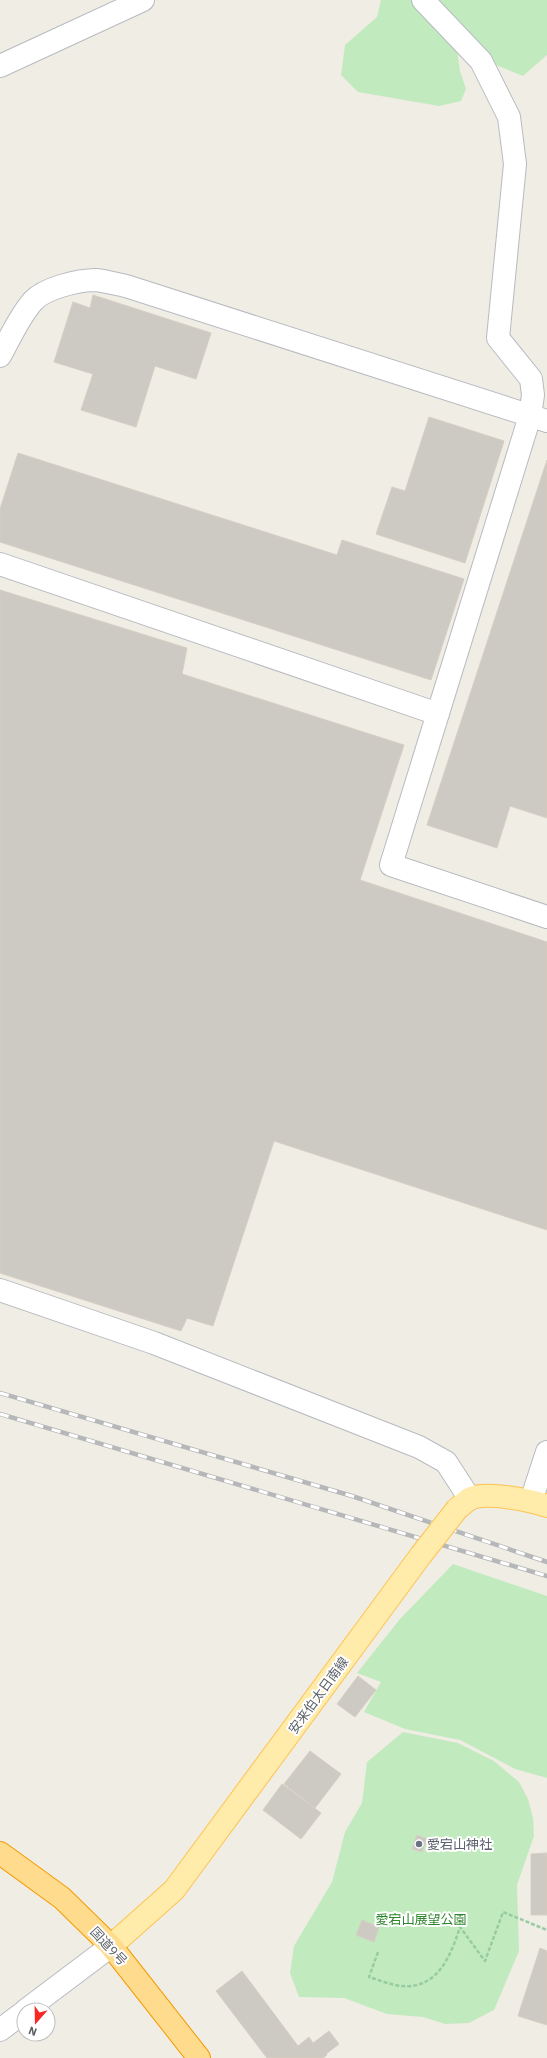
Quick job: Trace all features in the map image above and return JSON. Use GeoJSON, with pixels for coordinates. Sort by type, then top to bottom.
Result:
{"type":"FeatureCollection","features":[{"type":"Feature","properties":{"kind":"highway","name":"国道9号"},"geometry":{"type":"LineString","coordinates":[[0,1853],[62,1898],[111,1946],[199,2058]]}},
{"type":"Feature","properties":{"kind":"main road"},"geometry":{"type":"LineString","coordinates":[[464,1504],[499,1496],[539,1503]]}},
{"type":"Feature","properties":{"kind":"main road","name":"安来伯太日南線"},"geometry":{"type":"LineString","coordinates":[[111,1946],[174,1890],[421,1555],[464,1504]]}},
{"type":"Feature","properties":{"kind":"street"},"geometry":{"type":"LineString","coordinates":[[0,66],[143,0]]}},
{"type":"Feature","properties":{"kind":"street"},"geometry":{"type":"LineString","coordinates":[[423,0],[481,61],[509,117],[515,164],[498,338],[531,379],[533,395],[539,418],[438,714],[391,865],[547,917]]}},
{"type":"Feature","properties":{"kind":"street"},"geometry":{"type":"LineString","coordinates":[[0,356],[33,300],[52,289],[73,283],[96,280],[126,286],[539,418]]}},
{"type":"Feature","properties":{"kind":"street"},"geometry":{"type":"LineString","coordinates":[[0,564],[438,714]]}},
{"type":"Feature","properties":{"kind":"street"},"geometry":{"type":"LineString","coordinates":[[0,1290],[154,1344],[419,1447],[446,1462],[464,1504]]}},
{"type":"Feature","properties":{"kind":"street"},"geometry":{"type":"LineString","coordinates":[[539,1503],[547,1452]]}},
{"type":"Feature","properties":{"kind":"street"},"geometry":{"type":"LineString","coordinates":[[37,2002],[111,1946]]}},
{"type":"Feature","properties":{"kind":"street"},"geometry":{"type":"LineString","coordinates":[[0,2030],[16,2018]]}},
{"type":"Feature","properties":{"kind":"path"},"geometry":{"type":"LineString","coordinates":[[378,1952],[369,1977],[402,1986],[423,1984],[438,1972],[451,1954],[460,1927],[485,1961],[503,1912],[547,1930]]}},
{"type":"Feature","properties":{"kind":"green space"},"geometry":{"type":"Polygon","coordinates":[[[381,0],[547,0],[547,55],[523,76],[496,65],[477,46],[457,49],[460,71],[466,89],[461,101],[439,106],[358,92],[341,75],[345,45],[377,17],[381,0]]]}},
{"type":"Feature","properties":{"kind":"green space"},"geometry":{"type":"Polygon","coordinates":[[[453,1564],[547,1596],[547,1778],[515,1769],[460,1740],[405,1729],[364,1712],[381,1682],[357,1673],[400,1619],[453,1564]]]}},
{"type":"Feature","properties":{"kind":"green space","name":"愛宕山展望公園"},"geometry":{"type":"Polygon","coordinates":[[[403,1732],[458,1743],[494,1761],[519,1782],[528,1799],[533,1818],[534,1836],[517,1885],[519,1951],[494,2010],[469,2023],[445,2024],[423,2017],[387,2014],[344,1998],[299,1997],[290,1973],[294,1946],[332,1882],[345,1832],[362,1803],[367,1762],[403,1732]]]}},
{"type":"Feature","properties":{"kind":"building"},"geometry":{"type":"Polygon","coordinates":[[[93,295],[211,333],[196,379],[155,366],[136,427],[81,410],[93,374],[54,362],[73,302],[90,308],[93,295]]]}},
{"type":"Feature","properties":{"kind":"building"},"geometry":{"type":"Polygon","coordinates":[[[429,417],[504,441],[465,563],[376,534],[392,487],[405,491],[429,417]]]}},
{"type":"Feature","properties":{"kind":"building"},"geometry":{"type":"Polygon","coordinates":[[[18,453],[337,555],[342,540],[464,579],[431,680],[0,542],[0,509],[18,453]]]}},
{"type":"Feature","properties":{"kind":"building"},"geometry":{"type":"Polygon","coordinates":[[[547,460],[547,818],[510,806],[497,848],[427,825],[547,460]]]}},
{"type":"Feature","properties":{"kind":"building"},"geometry":{"type":"Polygon","coordinates":[[[0,590],[187,648],[182,674],[404,745],[360,880],[547,942],[547,1230],[274,1141],[213,1326],[187,1318],[181,1331],[0,1273],[0,590]]]}},
{"type":"Feature","properties":{"kind":"building"},"geometry":{"type":"Polygon","coordinates":[[[358,1676],[376,1690],[355,1717],[337,1704],[358,1676]]]}},
{"type":"Feature","properties":{"kind":"building"},"geometry":{"type":"Polygon","coordinates":[[[310,1751],[341,1774],[315,1808],[284,1784],[310,1751]]]}},
{"type":"Feature","properties":{"kind":"building"},"geometry":{"type":"Polygon","coordinates":[[[282,1784],[321,1813],[301,1839],[263,1810],[282,1784]]]}},
{"type":"Feature","properties":{"kind":"building","name":"愛宕山神社"},"geometry":{"type":"Polygon","coordinates":[[[417,1835],[427,1839],[422,1852],[412,1849],[417,1835]]]}},
{"type":"Feature","properties":{"kind":"building"},"geometry":{"type":"Polygon","coordinates":[[[547,1853],[547,1915],[531,1915],[531,1854],[547,1853]]]}},
{"type":"Feature","properties":{"kind":"building"},"geometry":{"type":"Polygon","coordinates":[[[362,1920],[379,1927],[374,1942],[356,1935],[362,1920]]]}},
{"type":"Feature","properties":{"kind":"building"},"geometry":{"type":"Polygon","coordinates":[[[540,1948],[547,1951],[547,2025],[518,2016],[540,1948]]]}},
{"type":"Feature","properties":{"kind":"building"},"geometry":{"type":"Polygon","coordinates":[[[242,1971],[298,2046],[309,2037],[313,2043],[329,2031],[339,2044],[323,2058],[267,2058],[216,1991],[242,1971]]]}},
{"type":"Feature","properties":{"kind":"railway"},"geometry":{"type":"LineString","coordinates":[[0,1393],[352,1496],[547,1562]]}},
{"type":"Feature","properties":{"kind":"railway"},"geometry":{"type":"LineString","coordinates":[[0,1414],[547,1576]]}},
{"type":"Feature","properties":{"kind":"place","name":"愛宕山神社"},"geometry":{"type":"Point","coordinates":[419,1844]}}]}
